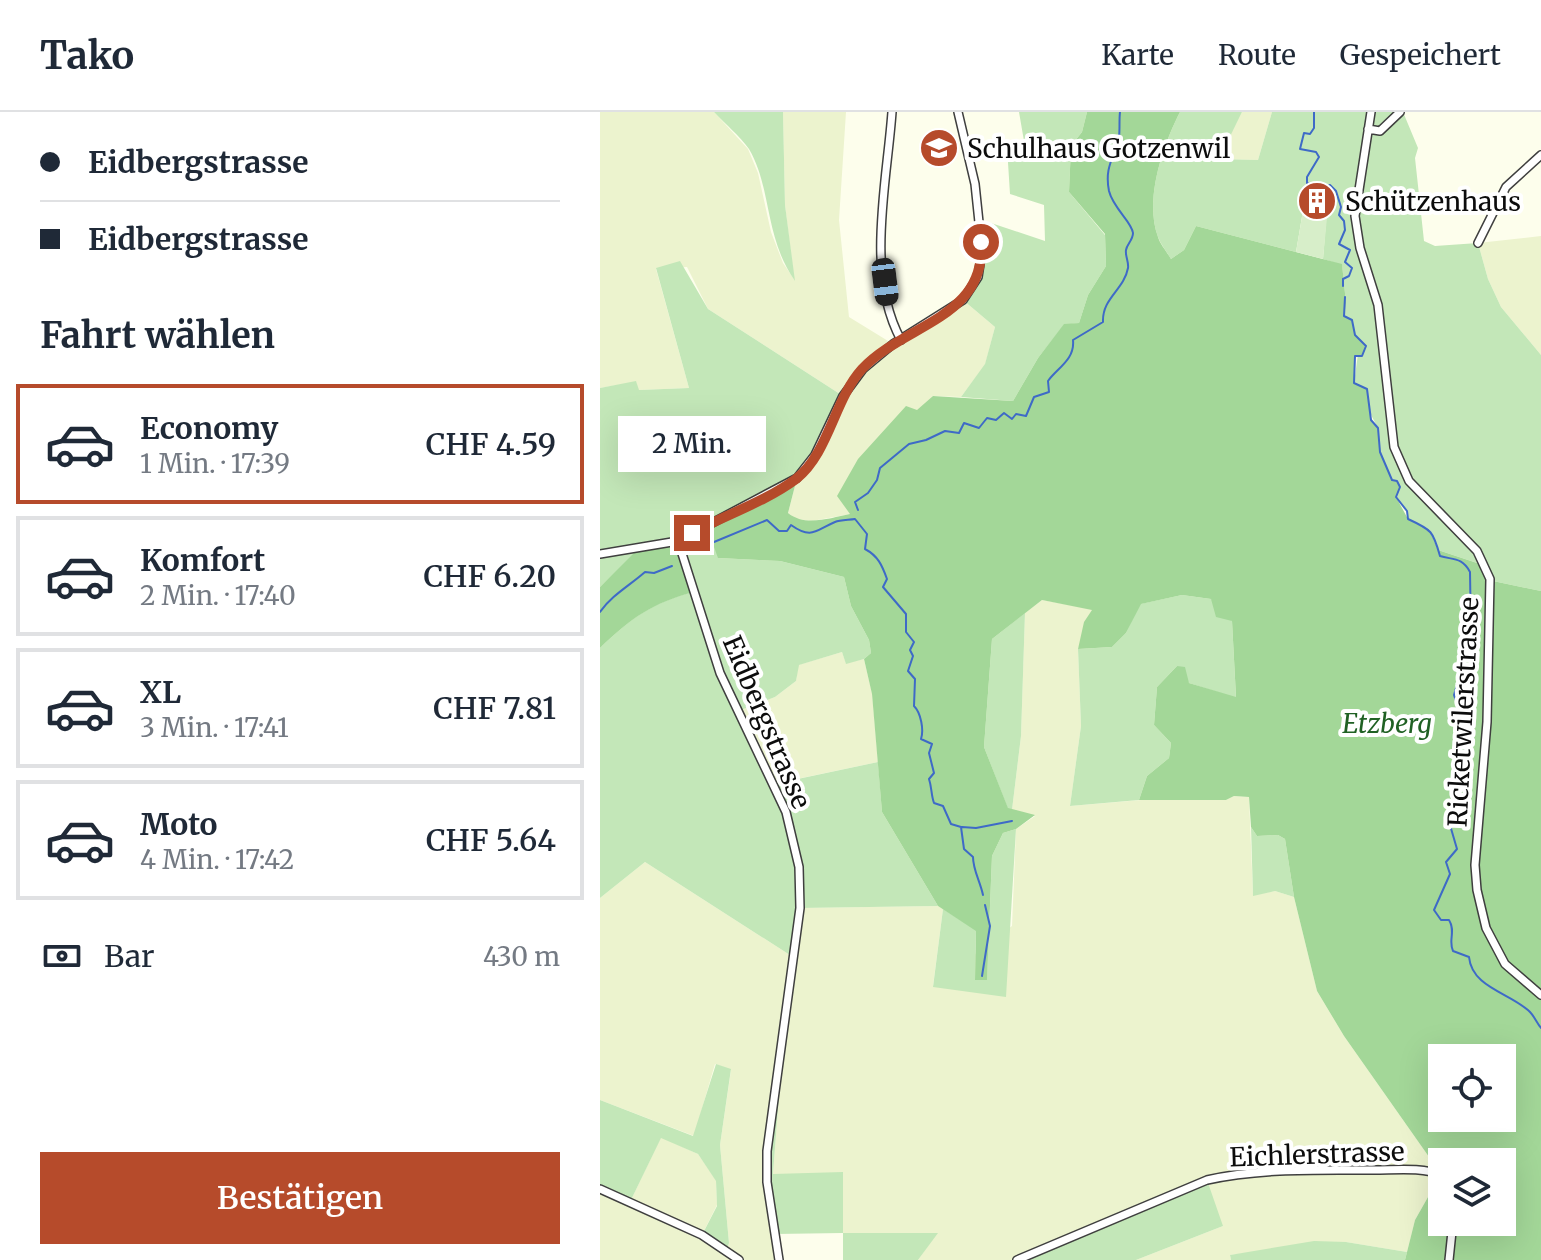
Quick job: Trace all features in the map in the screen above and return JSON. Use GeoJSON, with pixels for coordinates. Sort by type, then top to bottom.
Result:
{"type":"FeatureCollection","features":[{"type":"Feature","properties":{"kind":"street"},"geometry":{"type":"LineString","coordinates":[[892,112],[881,219],[881,250],[888,310],[901,340]]}},
{"type":"Feature","properties":{"kind":"street"},"geometry":{"type":"LineString","coordinates":[[600,554],[678,541],[797,478],[815,455],[843,396],[863,369],[963,300],[980,268],[975,184],[958,112]]}},
{"type":"Feature","properties":{"kind":"street","name":"Ricketwilerstrasse"},"geometry":{"type":"LineString","coordinates":[[1371,112],[1355,216],[1360,248],[1378,305],[1394,447],[1409,481],[1477,551],[1490,579],[1487,722],[1475,865],[1477,890],[1486,928],[1505,964],[1541,995]]}},
{"type":"Feature","properties":{"kind":"street"},"geometry":{"type":"LineString","coordinates":[[1368,129],[1380,131],[1400,112]]}},
{"type":"Feature","properties":{"kind":"street"},"geometry":{"type":"LineString","coordinates":[[1478,243],[1506,187],[1541,155]]}},
{"type":"Feature","properties":{"kind":"street","name":"Eidbergstrasse"},"geometry":{"type":"LineString","coordinates":[[678,541],[720,673],[786,812],[799,867],[800,908],[767,1151],[767,1182],[779,1260]]}},
{"type":"Feature","properties":{"kind":"street","name":"Eichlerstrasse"},"geometry":{"type":"LineString","coordinates":[[1017,1260],[1207,1180],[1234,1174],[1428,1171]]}},
{"type":"Feature","properties":{"kind":"street"},"geometry":{"type":"LineString","coordinates":[[600,1189],[702,1235],[739,1260]]}},
{"type":"Feature","properties":{"kind":"street"},"geometry":{"type":"LineString","coordinates":[[1449,1260],[1452,1236]]}},
{"type":"Feature","properties":{"kind":"green space"},"geometry":{"type":"Polygon","coordinates":[[[600,112],[714,112],[748,149],[758,173],[771,232],[783,263],[794,279],[785,205],[783,112],[846,112],[839,220],[849,317],[893,344],[963,300],[995,327],[985,365],[961,397],[933,396],[851,514],[812,521],[796,519],[788,513],[797,478],[843,396],[708,309],[687,267],[656,269],[689,388],[638,390],[636,382],[600,388],[600,112]]]}},
{"type":"Feature","properties":{"kind":"green space"},"geometry":{"type":"Polygon","coordinates":[[[714,112],[783,112],[785,205],[795,281],[778,247],[762,180],[749,149],[714,112]]]}},
{"type":"Feature","properties":{"kind":"green space"},"geometry":{"type":"Polygon","coordinates":[[[1019,112],[1087,112],[1082,132],[1071,146],[1069,192],[1105,235],[1106,266],[1088,295],[1079,323],[1064,325],[1038,358],[1013,401],[961,397],[985,364],[995,327],[963,300],[980,268],[979,219],[1045,241],[1044,205],[1010,194],[1007,147],[1024,141],[1019,112]]]}},
{"type":"Feature","properties":{"kind":"green space","name":"Etzberg"},"geometry":{"type":"Polygon","coordinates":[[[1087,112],[1180,112],[1157,173],[1153,206],[1158,237],[1171,259],[1184,250],[1196,226],[1342,264],[1346,303],[1344,316],[1352,320],[1355,335],[1366,346],[1362,356],[1355,356],[1355,383],[1367,389],[1371,420],[1378,428],[1380,452],[1392,480],[1397,481],[1400,487],[1396,497],[1408,519],[1429,529],[1438,550],[1486,566],[1493,581],[1541,591],[1541,1260],[1405,1260],[1415,1220],[1428,1197],[1428,1236],[1516,1236],[1516,1148],[1428,1148],[1428,1156],[1344,1036],[1317,991],[1294,897],[1285,839],[1278,835],[1257,836],[1251,827],[1249,797],[1139,800],[1147,776],[1169,758],[1171,743],[1154,725],[1157,687],[1177,666],[1185,667],[1189,683],[1236,697],[1232,621],[1216,617],[1211,599],[1182,595],[1141,604],[1126,633],[1112,647],[1078,649],[1084,622],[1092,610],[1042,600],[992,639],[984,747],[1008,808],[1035,815],[1016,829],[1003,833],[992,856],[987,980],[975,980],[976,931],[938,906],[882,812],[872,694],[864,659],[871,653],[869,640],[851,606],[844,577],[780,561],[718,558],[706,525],[797,478],[788,513],[810,521],[850,514],[837,496],[858,459],[906,406],[917,410],[933,396],[1013,401],[1038,358],[1064,324],[1079,323],[1088,295],[1106,266],[1105,234],[1069,192],[1071,146],[1082,132],[1087,112]]]}},
{"type":"Feature","properties":{"kind":"green space"},"geometry":{"type":"Polygon","coordinates":[[[1180,112],[1242,112],[1219,159],[1258,160],[1272,112],[1403,112],[1418,148],[1415,158],[1424,241],[1435,246],[1478,243],[1488,279],[1501,307],[1541,355],[1541,591],[1493,581],[1486,566],[1438,550],[1429,529],[1408,519],[1407,511],[1396,497],[1380,452],[1378,428],[1354,383],[1358,354],[1355,335],[1343,312],[1346,303],[1342,265],[1323,259],[1328,197],[1306,193],[1296,252],[1196,226],[1184,250],[1171,259],[1158,237],[1153,206],[1157,173],[1180,112]]]}},
{"type":"Feature","properties":{"kind":"green space"},"geometry":{"type":"Polygon","coordinates":[[[1242,112],[1272,112],[1258,160],[1218,159],[1242,112]]]}},
{"type":"Feature","properties":{"kind":"green space"},"geometry":{"type":"Polygon","coordinates":[[[1306,193],[1329,197],[1323,259],[1296,252],[1306,193]]]}},
{"type":"Feature","properties":{"kind":"green space"},"geometry":{"type":"Polygon","coordinates":[[[1541,236],[1541,355],[1501,307],[1488,279],[1478,243],[1541,236]]]}},
{"type":"Feature","properties":{"kind":"green space"},"geometry":{"type":"Polygon","coordinates":[[[680,261],[708,309],[843,396],[815,455],[718,558],[780,561],[844,577],[851,606],[869,640],[871,653],[864,659],[846,664],[842,652],[799,665],[796,681],[775,697],[738,711],[774,784],[878,762],[882,812],[938,906],[800,908],[793,957],[645,862],[600,898],[600,648],[642,613],[693,592],[619,569],[600,587],[600,388],[636,381],[639,390],[689,388],[656,268],[680,261]]]}},
{"type":"Feature","properties":{"kind":"green space"},"geometry":{"type":"Polygon","coordinates":[[[678,541],[694,592],[643,613],[600,648],[600,587],[637,550],[678,541]]]}},
{"type":"Feature","properties":{"kind":"green space"},"geometry":{"type":"Polygon","coordinates":[[[1182,595],[1211,599],[1232,621],[1236,698],[1189,683],[1177,666],[1157,687],[1154,725],[1171,743],[1169,758],[1147,776],[1139,800],[1070,806],[1081,726],[1078,649],[1112,647],[1126,633],[1140,604],[1182,595]]]}},
{"type":"Feature","properties":{"kind":"green space"},"geometry":{"type":"Polygon","coordinates":[[[1042,600],[1093,609],[1078,649],[1081,726],[1070,806],[1165,798],[1226,800],[1234,796],[1249,797],[1253,895],[1275,891],[1294,897],[1317,991],[1344,1036],[1428,1156],[1428,1197],[1415,1220],[1407,1252],[1346,1242],[1230,1255],[1231,1260],[1136,1260],[1223,1226],[1017,1260],[918,1260],[937,1233],[843,1233],[773,1174],[779,1096],[767,1151],[779,1260],[600,1260],[600,1189],[630,1202],[661,1137],[698,1154],[716,1180],[717,1205],[702,1235],[726,1251],[729,1243],[720,1145],[731,1070],[715,1064],[694,1136],[600,1100],[600,898],[645,862],[793,957],[800,908],[938,906],[943,909],[933,986],[1012,926],[1016,829],[1035,816],[1012,810],[1021,736],[1025,613],[1042,600]]]}},
{"type":"Feature","properties":{"kind":"green space"},"geometry":{"type":"Polygon","coordinates":[[[1025,613],[1021,736],[1012,810],[1008,809],[984,747],[992,639],[1025,613]]]}},
{"type":"Feature","properties":{"kind":"green space"},"geometry":{"type":"Polygon","coordinates":[[[842,652],[846,663],[864,659],[872,693],[878,762],[773,784],[737,711],[775,697],[796,681],[798,665],[842,652]]]}},
{"type":"Feature","properties":{"kind":"green space"},"geometry":{"type":"Polygon","coordinates":[[[1251,827],[1257,836],[1278,835],[1285,839],[1294,897],[1275,891],[1253,896],[1251,827]]]}},
{"type":"Feature","properties":{"kind":"green space"},"geometry":{"type":"Polygon","coordinates":[[[1016,829],[1006,997],[933,987],[943,909],[976,930],[975,979],[987,980],[992,856],[1003,833],[1016,829]]]}},
{"type":"Feature","properties":{"kind":"green space"},"geometry":{"type":"Polygon","coordinates":[[[716,1064],[731,1069],[720,1145],[729,1243],[726,1252],[702,1235],[717,1206],[716,1181],[698,1154],[661,1138],[630,1202],[600,1189],[600,1100],[693,1136],[716,1064]]]}},
{"type":"Feature","properties":{"kind":"green space"},"geometry":{"type":"Polygon","coordinates":[[[773,1096],[779,1096],[773,1174],[843,1172],[843,1233],[775,1234],[767,1182],[773,1096]]]}},
{"type":"Feature","properties":{"kind":"green space"},"geometry":{"type":"Polygon","coordinates":[[[1207,1180],[1223,1226],[1136,1260],[1017,1260],[1207,1180]]]}},
{"type":"Feature","properties":{"kind":"green space"},"geometry":{"type":"Polygon","coordinates":[[[843,1233],[938,1233],[918,1260],[843,1260],[843,1233]]]}},
{"type":"Feature","properties":{"kind":"green space"},"geometry":{"type":"Polygon","coordinates":[[[1314,1241],[1346,1242],[1407,1252],[1405,1260],[1231,1260],[1230,1255],[1314,1241]]]}},
{"type":"Feature","properties":{"kind":"building"},"geometry":{"type":"Polygon","coordinates":[[[947,138],[948,142],[952,140],[955,153],[935,160],[931,142],[947,138]]]}},
{"type":"Feature","properties":{"kind":"waterway"},"geometry":{"type":"LineString","coordinates":[[858,510],[855,502],[868,493],[877,480],[880,468],[909,444],[945,431],[959,433],[964,423],[979,428],[987,418],[996,420],[1004,413],[1012,419],[1016,414],[1026,416],[1034,397],[1049,392],[1048,381],[1068,358],[1073,340],[1103,322],[1109,300],[1126,276],[1126,250],[1133,233],[1111,197],[1108,182],[1119,137],[1120,112]]}},
{"type":"Feature","properties":{"kind":"waterway"},"geometry":{"type":"LineString","coordinates":[[1314,112],[1314,128],[1310,134],[1304,133],[1300,149],[1316,152],[1319,157],[1307,177],[1307,183],[1321,189],[1330,185],[1336,191],[1341,207],[1339,215],[1344,221],[1345,230],[1339,244],[1350,250],[1345,262],[1352,268],[1349,276],[1343,279],[1343,286]]}},
{"type":"Feature","properties":{"kind":"waterway"},"geometry":{"type":"LineString","coordinates":[[1345,297],[1344,316],[1352,320],[1355,335],[1366,346],[1362,356],[1355,356],[1354,383],[1367,389],[1371,420],[1378,428],[1380,452],[1392,480],[1397,481],[1400,487],[1396,497],[1407,511],[1408,519],[1430,532],[1440,556],[1460,561],[1470,572],[1471,637],[1454,695],[1473,718],[1464,745],[1470,765],[1456,778],[1463,818],[1458,822],[1452,821],[1450,825],[1457,849],[1446,862],[1450,874],[1434,910],[1441,920],[1449,920],[1451,924],[1453,951],[1469,957],[1477,976],[1522,1005],[1541,1028]]}},
{"type":"Feature","properties":{"kind":"waterway"},"geometry":{"type":"LineString","coordinates":[[714,542],[767,520],[779,531],[787,531],[791,525],[809,533],[837,521],[855,519],[867,534],[865,549],[881,565],[887,579],[883,587],[906,614],[906,632],[914,642],[908,671],[915,679],[914,706],[921,722],[921,739],[932,744],[929,753],[934,773],[929,779],[933,800],[943,806],[951,824],[961,827],[964,849],[973,857],[983,895]]}},
{"type":"Feature","properties":{"kind":"waterway"},"geometry":{"type":"LineString","coordinates":[[600,612],[645,572],[654,573],[672,566]]}},
{"type":"Feature","properties":{"kind":"waterway"},"geometry":{"type":"LineString","coordinates":[[962,827],[976,828],[1012,821]]}},
{"type":"Feature","properties":{"kind":"waterway"},"geometry":{"type":"LineString","coordinates":[[982,976],[990,926],[985,905]]}},
{"type":"Feature","properties":{"kind":"place","name":"Schulhaus Gotzenwil"},"geometry":{"type":"Point","coordinates":[939,148]}},
{"type":"Feature","properties":{"kind":"place","name":"Schützenhaus"},"geometry":{"type":"Point","coordinates":[1317,201]}},
{"type":"Feature","properties":{"kind":"route"},"geometry":{"type":"LineString","coordinates":[[692,533],[782,488],[808,467],[843,396],[863,369],[893,344],[950,310],[970,291],[978,277],[982,259],[981,242]]}}]}
